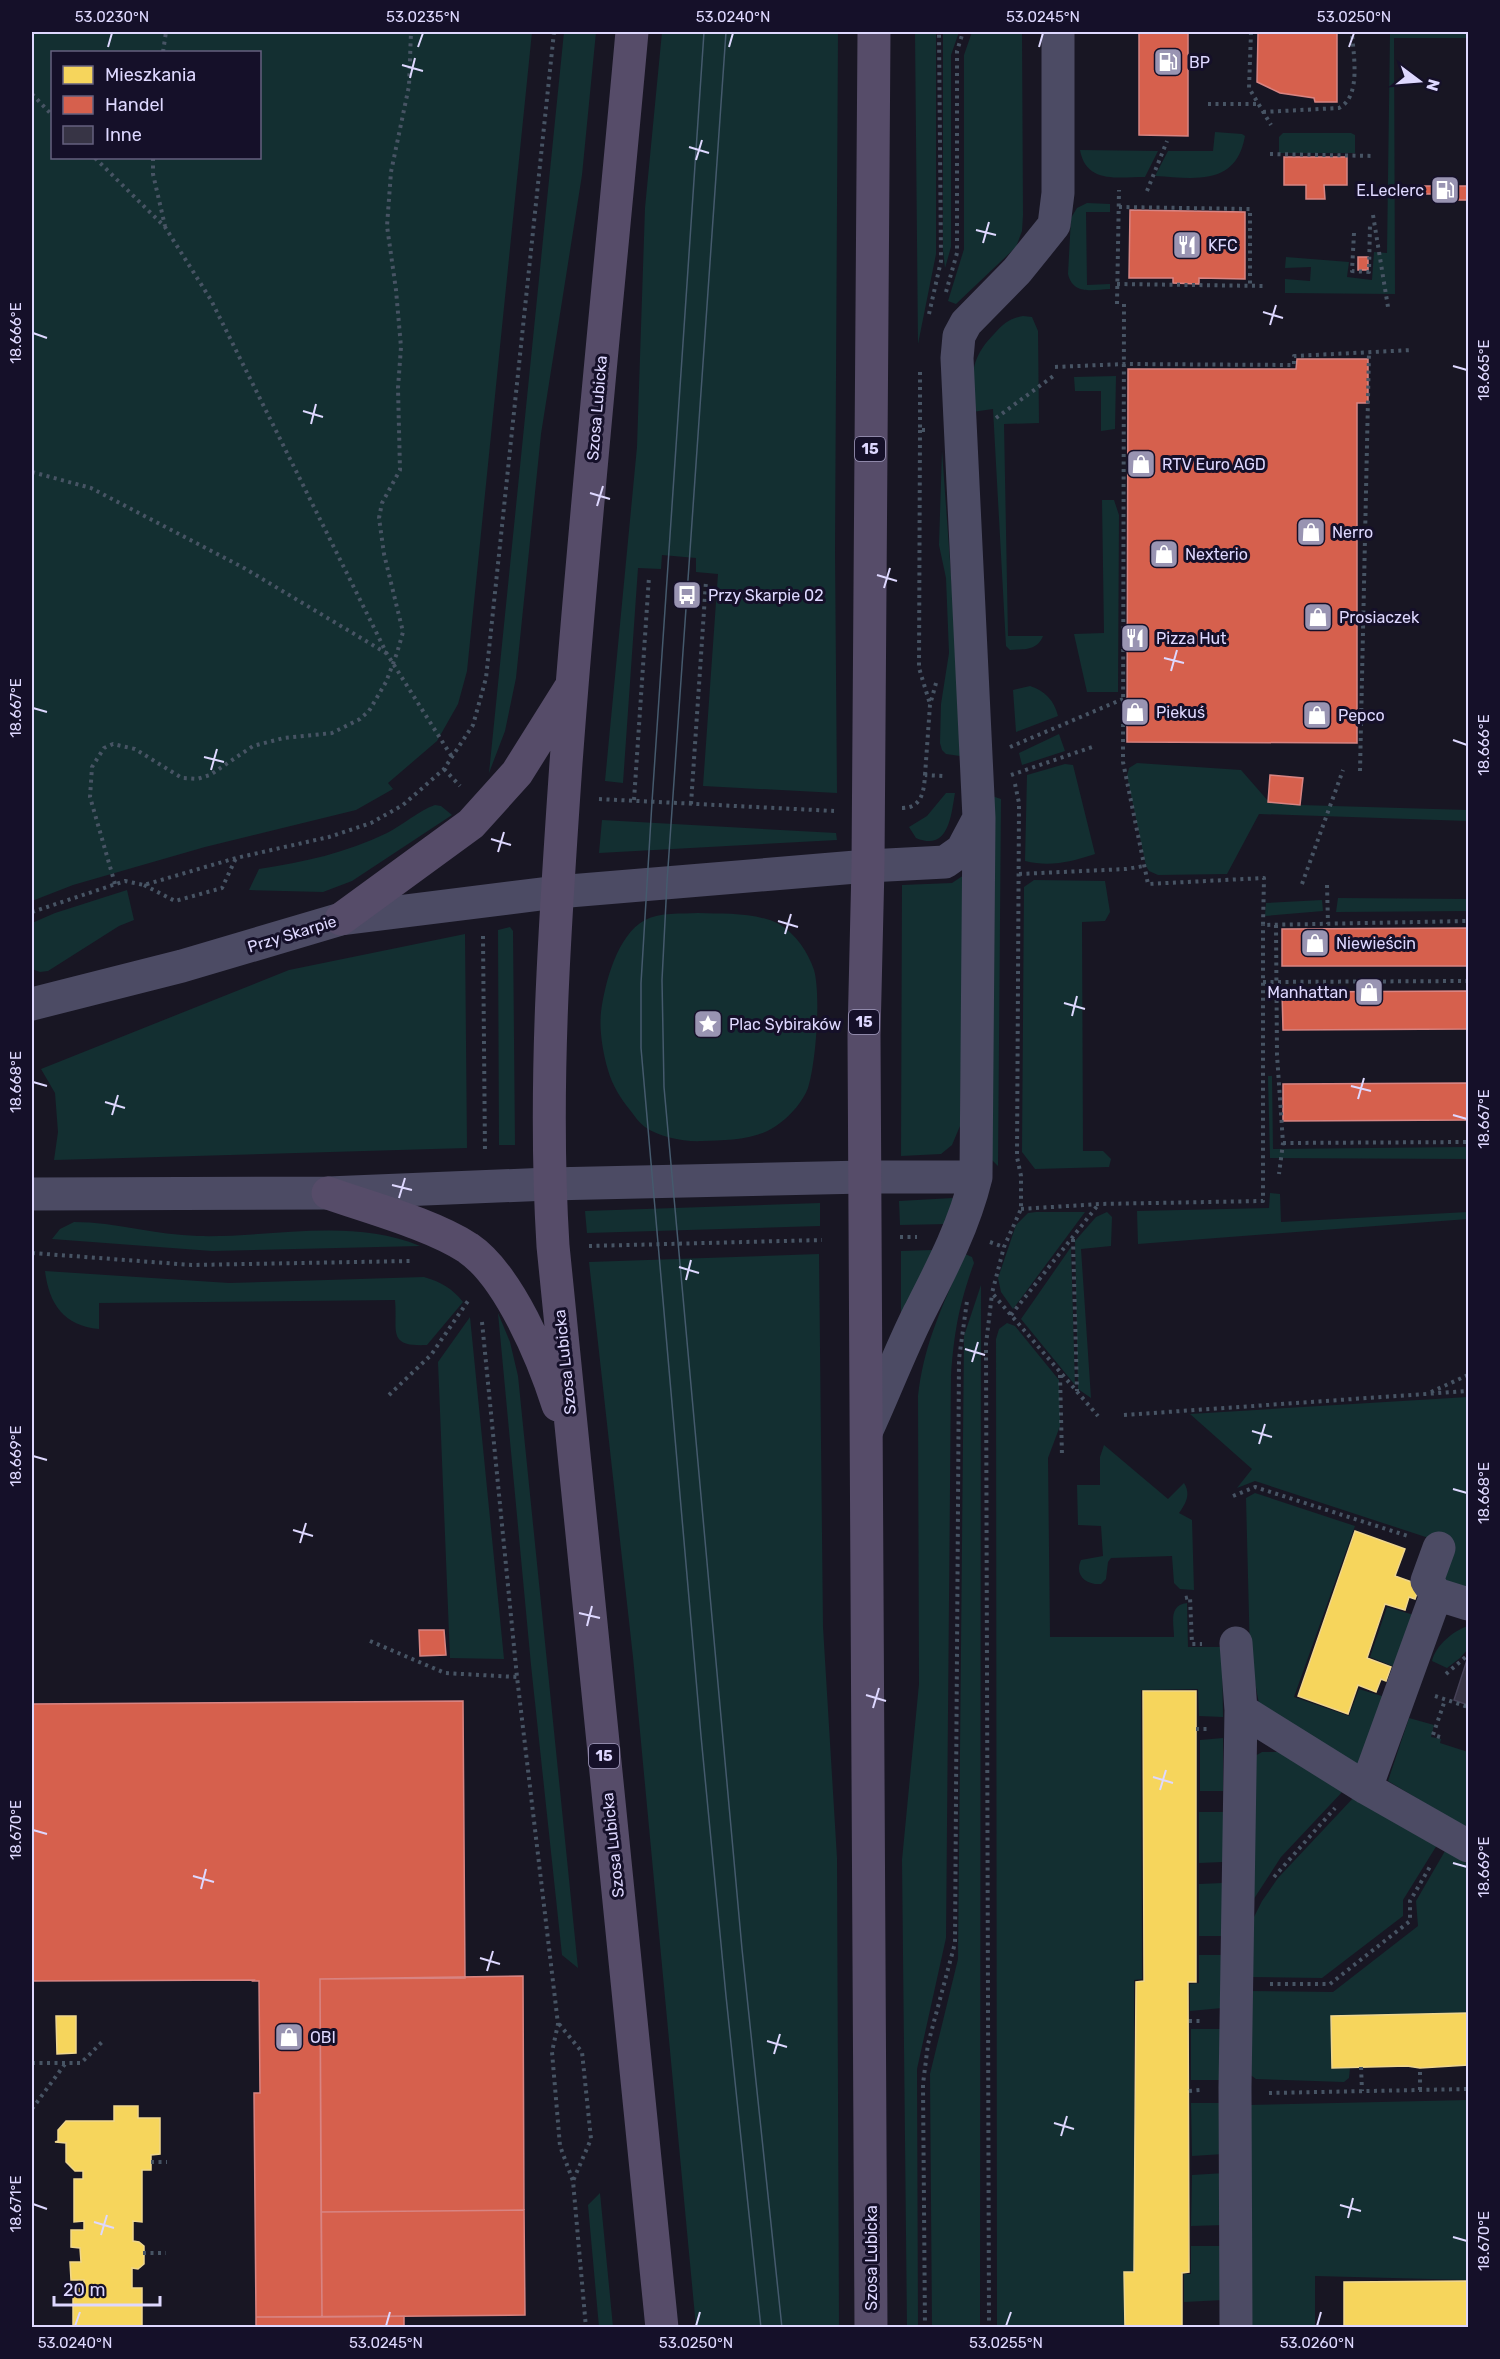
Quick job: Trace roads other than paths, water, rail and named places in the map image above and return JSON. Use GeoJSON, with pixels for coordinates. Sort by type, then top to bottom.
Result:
{"type":"FeatureCollection","features":[{"type":"Feature","properties":{"kind":"main road","name":"Szosa Lubicka"},"geometry":{"type":"LineString","coordinates":[[557,892],[572,686],[632,32]]}},
{"type":"Feature","properties":{"kind":"main road","name":"15"},"geometry":{"type":"LineString","coordinates":[[865,1177],[864,1035],[868,866],[874,32]]}},
{"type":"Feature","properties":{"kind":"main road"},"geometry":{"type":"LineString","coordinates":[[341,919],[471,824],[517,773],[572,686]]}},
{"type":"Feature","properties":{"kind":"main road","name":"15"},"geometry":{"type":"LineString","coordinates":[[549,1184],[557,892]]}},
{"type":"Feature","properties":{"kind":"main road","name":"Szosa Lubicka"},"geometry":{"type":"LineString","coordinates":[[865,1177],[871,2328]]}},
{"type":"Feature","properties":{"kind":"main road","name":"Szosa Lubicka"},"geometry":{"type":"LineString","coordinates":[[549,1184],[553,1246],[662,2328]]}},
{"type":"Feature","properties":{"kind":"main road"},"geometry":{"type":"LineString","coordinates":[[328,1192],[445,1235],[469,1249],[483,1261],[501,1281],[514,1303],[552,1386],[574,1456]]}},
{"type":"Feature","properties":{"kind":"street"},"geometry":{"type":"LineString","coordinates":[[867,1430],[919,1314],[956,1239],[968,1208],[976,1177],[979,818],[957,358],[959,336],[966,323],[1017,271],[1054,225],[1058,193],[1058,32]]}},
{"type":"Feature","properties":{"kind":"street"},"geometry":{"type":"LineString","coordinates":[[557,892],[868,866],[945,862],[962,850],[979,818]]}},
{"type":"Feature","properties":{"kind":"street","name":"Przy Skarpie"},"geometry":{"type":"LineString","coordinates":[[32,1004],[182,966],[341,919],[557,892]]}},
{"type":"Feature","properties":{"kind":"street"},"geometry":{"type":"LineString","coordinates":[[32,1194],[328,1192],[549,1184],[865,1177],[976,1177]]}},
{"type":"Feature","properties":{"kind":"street"},"geometry":{"type":"LineString","coordinates":[[1439,1548],[1427,1581],[1436,1594],[1468,1604]]}},
{"type":"Feature","properties":{"kind":"street"},"geometry":{"type":"LineString","coordinates":[[1362,1785],[1436,1594]]}},
{"type":"Feature","properties":{"kind":"street"},"geometry":{"type":"LineString","coordinates":[[1236,1643],[1241,1710],[1235,2094],[1236,2328]]}},
{"type":"Feature","properties":{"kind":"street"},"geometry":{"type":"LineString","coordinates":[[1241,1710],[1362,1785],[1458,1840]]}},
{"type":"Feature","properties":{"kind":"tram line"},"geometry":{"type":"LineString","coordinates":[[704,32],[652,802],[641,983],[641,1048],[701,1736],[761,2328]]}},
{"type":"Feature","properties":{"kind":"tram line"},"geometry":{"type":"LineString","coordinates":[[726,32],[667,882],[662,980],[664,1087],[742,1949],[782,2328]]}},
{"type":"Feature","properties":{"kind":"place","name":"BP"},"geometry":{"type":"Point","coordinates":[1168,62]}},
{"type":"Feature","properties":{"kind":"place","name":"E.Leclerc"},"geometry":{"type":"Point","coordinates":[1445,190]}},
{"type":"Feature","properties":{"kind":"place","name":"KFC"},"geometry":{"type":"Point","coordinates":[1187,245]}},
{"type":"Feature","properties":{"kind":"place","name":"RTV Euro AGD"},"geometry":{"type":"Point","coordinates":[1141,464]}},
{"type":"Feature","properties":{"kind":"place","name":"Nerro"},"geometry":{"type":"Point","coordinates":[1311,532]}},
{"type":"Feature","properties":{"kind":"place","name":"Nexterio"},"geometry":{"type":"Point","coordinates":[1164,554]}},
{"type":"Feature","properties":{"kind":"place","name":"Przy Skarpie 02"},"geometry":{"type":"Point","coordinates":[687,595]}},
{"type":"Feature","properties":{"kind":"place","name":"Prosiaczek"},"geometry":{"type":"Point","coordinates":[1318,617]}},
{"type":"Feature","properties":{"kind":"place","name":"Pizza Hut"},"geometry":{"type":"Point","coordinates":[1135,638]}},
{"type":"Feature","properties":{"kind":"place","name":"Piekuś"},"geometry":{"type":"Point","coordinates":[1135,712]}},
{"type":"Feature","properties":{"kind":"place","name":"Pepco"},"geometry":{"type":"Point","coordinates":[1317,715]}},
{"type":"Feature","properties":{"kind":"place","name":"Niewieścin"},"geometry":{"type":"Point","coordinates":[1315,943]}},
{"type":"Feature","properties":{"kind":"place","name":"Manhattan"},"geometry":{"type":"Point","coordinates":[1369,992]}},
{"type":"Feature","properties":{"kind":"place","name":"Plac Sybiraków"},"geometry":{"type":"Point","coordinates":[708,1024]}},
{"type":"Feature","properties":{"kind":"place","name":"OBI"},"geometry":{"type":"Point","coordinates":[289,2037]}}]}
